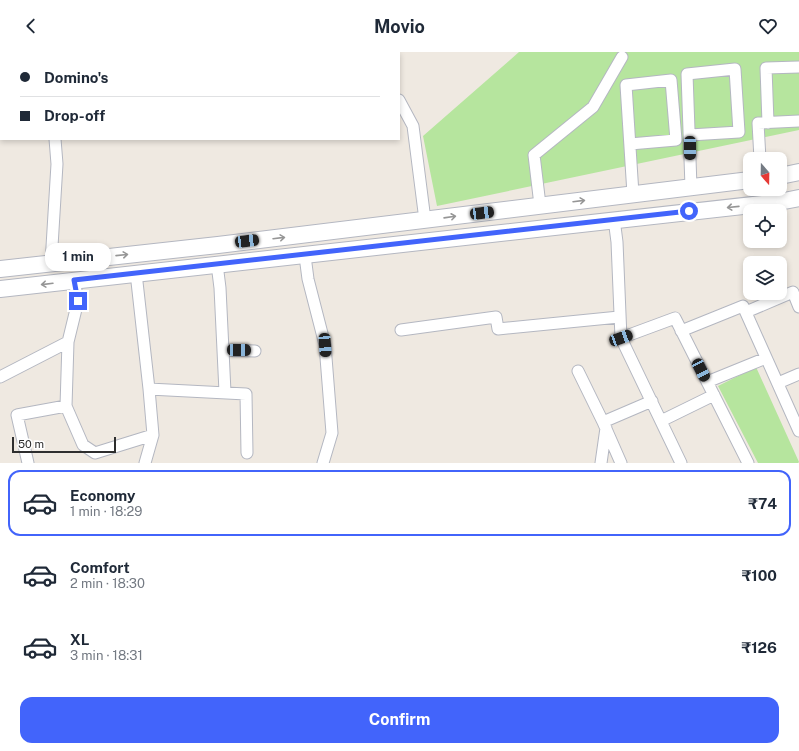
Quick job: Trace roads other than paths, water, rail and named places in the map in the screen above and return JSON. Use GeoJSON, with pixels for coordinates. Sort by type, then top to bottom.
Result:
{"type":"FeatureCollection","features":[{"type":"Feature","properties":{"kind":"main road"},"geometry":{"type":"LineString","coordinates":[[787,175],[799,172]]}},
{"type":"Feature","properties":{"kind":"main road"},"geometry":{"type":"LineString","coordinates":[[0,268],[424,220],[743,181]]}},
{"type":"Feature","properties":{"kind":"main road"},"geometry":{"type":"LineString","coordinates":[[611,197],[614,219]]}},
{"type":"Feature","properties":{"kind":"main road"},"geometry":{"type":"LineString","coordinates":[[0,289],[216,264],[305,256],[614,219],[779,202],[799,198]]}},
{"type":"Feature","properties":{"kind":"street"},"geometry":{"type":"LineString","coordinates":[[540,205],[534,155],[593,107],[622,57]]}},
{"type":"Feature","properties":{"kind":"street"},"geometry":{"type":"LineString","coordinates":[[768,123],[766,68],[799,67]]}},
{"type":"Feature","properties":{"kind":"street"},"geometry":{"type":"LineString","coordinates":[[690,135],[739,132],[735,69],[687,74],[691,186]]}},
{"type":"Feature","properties":{"kind":"street"},"geometry":{"type":"LineString","coordinates":[[630,144],[676,140],[671,80],[626,85],[633,194]]}},
{"type":"Feature","properties":{"kind":"street"},"geometry":{"type":"LineString","coordinates":[[400,102],[414,126],[424,220]]}},
{"type":"Feature","properties":{"kind":"street"},"geometry":{"type":"LineString","coordinates":[[760,152],[758,123],[799,121]]}},
{"type":"Feature","properties":{"kind":"street"},"geometry":{"type":"LineString","coordinates":[[51,263],[57,164],[55,140]]}},
{"type":"Feature","properties":{"kind":"street"},"geometry":{"type":"LineString","coordinates":[[614,219],[617,242],[621,338],[681,463]]}},
{"type":"Feature","properties":{"kind":"street"},"geometry":{"type":"LineString","coordinates":[[305,256],[308,279],[325,345],[332,433],[323,463]]}},
{"type":"Feature","properties":{"kind":"street"},"geometry":{"type":"LineString","coordinates":[[216,264],[220,288],[225,392]]}},
{"type":"Feature","properties":{"kind":"street"},"geometry":{"type":"LineString","coordinates":[[136,273],[153,435],[145,463]]}},
{"type":"Feature","properties":{"kind":"street"},"geometry":{"type":"LineString","coordinates":[[74,280],[78,301],[68,342],[66,406],[83,445],[96,453],[153,435]]}},
{"type":"Feature","properties":{"kind":"street"},"geometry":{"type":"LineString","coordinates":[[746,312],[793,292],[799,307]]}},
{"type":"Feature","properties":{"kind":"street"},"geometry":{"type":"LineString","coordinates":[[681,331],[743,306],[799,431]]}},
{"type":"Feature","properties":{"kind":"street"},"geometry":{"type":"LineString","coordinates":[[401,330],[496,317],[498,329],[619,316]]}},
{"type":"Feature","properties":{"kind":"street"},"geometry":{"type":"LineString","coordinates":[[621,338],[675,318],[714,396],[744,462]]}},
{"type":"Feature","properties":{"kind":"street"},"geometry":{"type":"LineString","coordinates":[[0,377],[68,342]]}},
{"type":"Feature","properties":{"kind":"street"},"geometry":{"type":"LineString","coordinates":[[224,350],[255,351]]}},
{"type":"Feature","properties":{"kind":"street"},"geometry":{"type":"LineString","coordinates":[[707,382],[766,358]]}},
{"type":"Feature","properties":{"kind":"street"},"geometry":{"type":"LineString","coordinates":[[578,372],[605,425],[622,463]]}},
{"type":"Feature","properties":{"kind":"street"},"geometry":{"type":"LineString","coordinates":[[778,383],[799,374]]}},
{"type":"Feature","properties":{"kind":"street"},"geometry":{"type":"LineString","coordinates":[[149,389],[246,394],[247,452]]}},
{"type":"Feature","properties":{"kind":"street"},"geometry":{"type":"LineString","coordinates":[[661,421],[714,396]]}},
{"type":"Feature","properties":{"kind":"street"},"geometry":{"type":"LineString","coordinates":[[605,425],[652,401]]}},
{"type":"Feature","properties":{"kind":"street"},"geometry":{"type":"LineString","coordinates":[[28,463],[17,415],[66,406]]}},
{"type":"Feature","properties":{"kind":"street"},"geometry":{"type":"LineString","coordinates":[[601,463],[605,425]]}}]}
